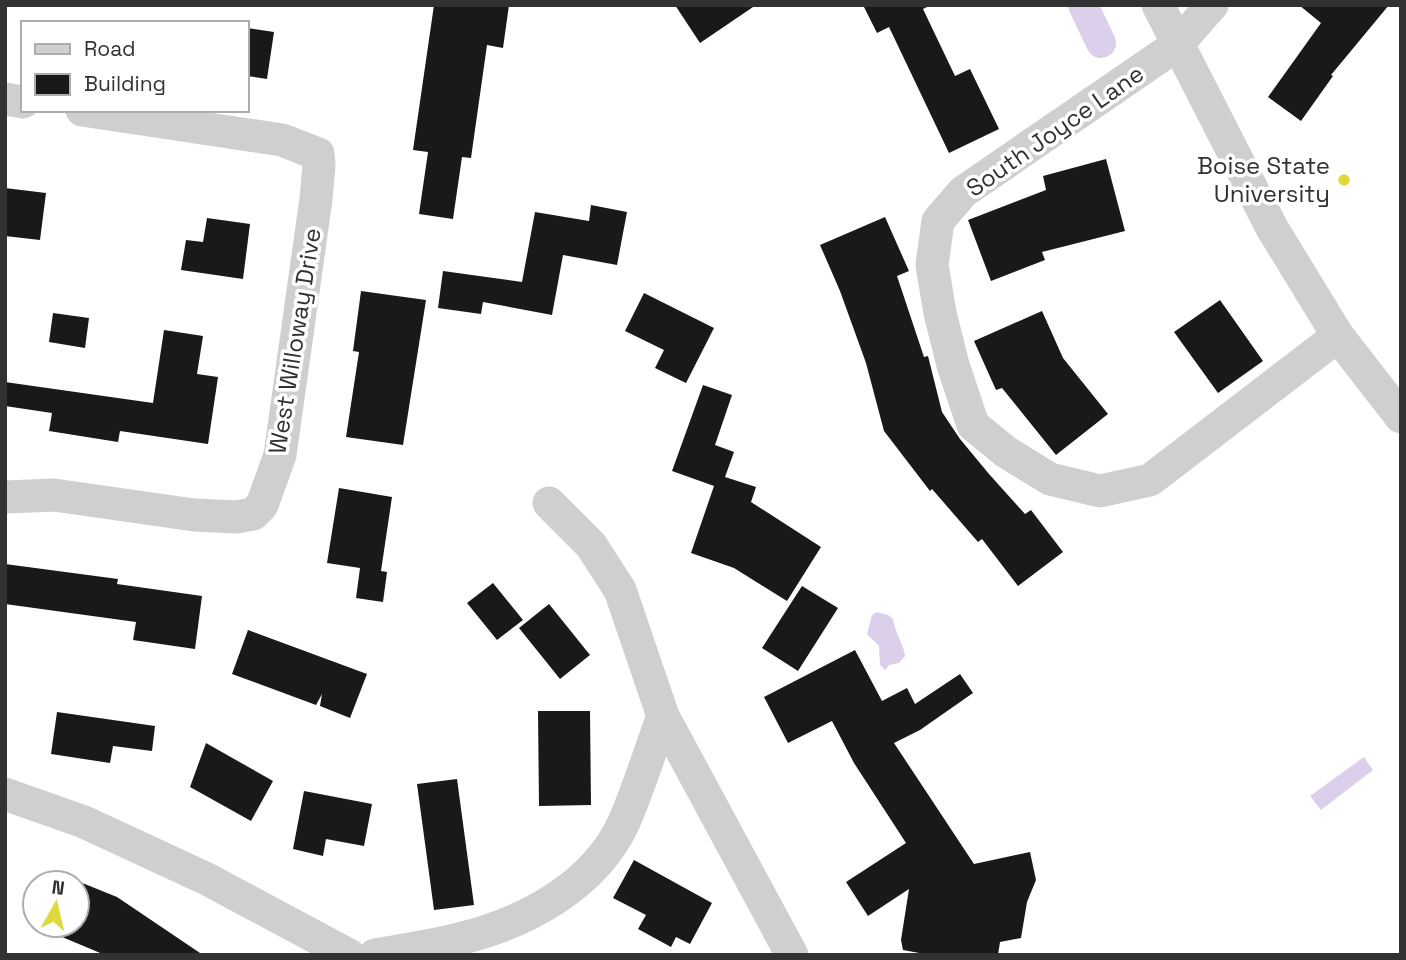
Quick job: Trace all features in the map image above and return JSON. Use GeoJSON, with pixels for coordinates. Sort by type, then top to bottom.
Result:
{"type":"FeatureCollection","features":[{"type":"Feature","properties":{"kind":"street"},"geometry":{"type":"LineString","coordinates":[[1158,5],[1272,228],[1338,336],[1401,417]]}},
{"type":"Feature","properties":{"kind":"street","name":"South Joyce Lane"},"geometry":{"type":"LineString","coordinates":[[1212,5],[1177,45],[963,192],[938,221],[932,265],[940,313],[973,425],[1006,452],[1051,479],[1100,491],[1150,480],[1338,336]]}},
{"type":"Feature","properties":{"kind":"street","name":"West Willoway Drive"},"geometry":{"type":"LineString","coordinates":[[5,497],[54,495],[194,515],[245,516],[253,514],[262,505],[280,455],[316,199],[318,154],[282,140],[95,112]]}},
{"type":"Feature","properties":{"kind":"street"},"geometry":{"type":"LineString","coordinates":[[548,503],[591,545],[620,590],[663,716],[792,955]]}},
{"type":"Feature","properties":{"kind":"street"},"geometry":{"type":"LineString","coordinates":[[375,955],[460,939],[526,917],[575,885],[606,852],[623,823],[663,716]]}},
{"type":"Feature","properties":{"kind":"street"},"geometry":{"type":"LineString","coordinates":[[5,794],[84,822],[207,879],[349,955]]}},
{"type":"Feature","properties":{"kind":"shaded area"},"geometry":{"type":"Polygon","coordinates":[[[877,612],[893,619],[905,656],[899,663],[889,665],[885,670],[880,665],[879,646],[867,634],[872,615],[877,612]]]}},
{"type":"Feature","properties":{"kind":"shaded area"},"geometry":{"type":"Polygon","coordinates":[[[1364,757],[1373,770],[1321,810],[1310,796],[1364,757]]]}},
{"type":"Feature","properties":{"kind":"building"},"geometry":{"type":"Polygon","coordinates":[[[434,5],[509,5],[503,48],[487,45],[471,158],[462,157],[453,219],[419,214],[428,152],[413,150],[434,5]]]}},
{"type":"Feature","properties":{"kind":"building"},"geometry":{"type":"Polygon","coordinates":[[[675,5],[756,5],[700,43],[675,5]]]}},
{"type":"Feature","properties":{"kind":"building"},"geometry":{"type":"Polygon","coordinates":[[[863,5],[931,5],[923,9],[955,76],[970,69],[999,129],[949,153],[889,27],[877,33],[863,5]]]}},
{"type":"Feature","properties":{"kind":"building"},"geometry":{"type":"Polygon","coordinates":[[[1299,5],[1389,5],[1331,75],[1333,76],[1301,121],[1268,97],[1321,23],[1299,5]]]}},
{"type":"Feature","properties":{"kind":"building"},"geometry":{"type":"Polygon","coordinates":[[[248,28],[274,32],[267,79],[248,76],[248,28]]]}},
{"type":"Feature","properties":{"kind":"building"},"geometry":{"type":"Polygon","coordinates":[[[1106,159],[1125,231],[1042,252],[1045,260],[991,281],[968,220],[1046,190],[1043,176],[1106,159]]]}},
{"type":"Feature","properties":{"kind":"building"},"geometry":{"type":"Polygon","coordinates":[[[5,188],[46,193],[40,240],[5,236],[5,188]]]}},
{"type":"Feature","properties":{"kind":"building"},"geometry":{"type":"Polygon","coordinates":[[[591,205],[627,212],[617,265],[563,255],[552,315],[483,302],[481,314],[438,308],[443,271],[522,282],[535,212],[589,221],[591,205]]]}},
{"type":"Feature","properties":{"kind":"building"},"geometry":{"type":"Polygon","coordinates":[[[885,217],[909,271],[897,276],[924,357],[928,356],[942,412],[989,474],[1025,514],[1031,510],[1063,552],[1018,586],[982,539],[978,542],[932,489],[930,491],[884,431],[866,363],[820,245],[885,217]]]}},
{"type":"Feature","properties":{"kind":"building"},"geometry":{"type":"Polygon","coordinates":[[[207,218],[250,224],[243,279],[181,270],[186,240],[203,242],[207,218]]]}},
{"type":"Feature","properties":{"kind":"building"},"geometry":{"type":"Polygon","coordinates":[[[361,291],[426,300],[403,445],[346,437],[359,352],[353,351],[361,291]]]}},
{"type":"Feature","properties":{"kind":"building"},"geometry":{"type":"Polygon","coordinates":[[[644,293],[714,328],[686,383],[655,368],[664,350],[625,331],[644,293]]]}},
{"type":"Feature","properties":{"kind":"building"},"geometry":{"type":"Polygon","coordinates":[[[1220,300],[1263,361],[1218,393],[1174,332],[1220,300]]]}},
{"type":"Feature","properties":{"kind":"building"},"geometry":{"type":"Polygon","coordinates":[[[1042,311],[1063,358],[1108,414],[1056,455],[1002,388],[996,390],[974,341],[1042,311]]]}},
{"type":"Feature","properties":{"kind":"building"},"geometry":{"type":"Polygon","coordinates":[[[53,313],[89,318],[85,348],[49,342],[53,313]]]}},
{"type":"Feature","properties":{"kind":"building"},"geometry":{"type":"Polygon","coordinates":[[[164,330],[203,336],[197,374],[218,377],[208,444],[120,431],[118,442],[49,431],[52,413],[5,406],[5,382],[153,403],[164,330]]]}},
{"type":"Feature","properties":{"kind":"building"},"geometry":{"type":"Polygon","coordinates":[[[703,385],[732,395],[715,445],[734,452],[725,477],[756,487],[751,502],[821,547],[787,601],[734,568],[691,553],[714,486],[672,471],[703,385]]]}},
{"type":"Feature","properties":{"kind":"building"},"geometry":{"type":"Polygon","coordinates":[[[339,488],[392,497],[381,571],[387,572],[383,602],[356,598],[360,568],[327,563],[339,488]]]}},
{"type":"Feature","properties":{"kind":"building"},"geometry":{"type":"Polygon","coordinates":[[[5,564],[118,579],[117,584],[202,596],[195,649],[133,640],[136,622],[5,604],[5,564]]]}},
{"type":"Feature","properties":{"kind":"building"},"geometry":{"type":"Polygon","coordinates":[[[493,583],[523,620],[497,640],[467,603],[493,583]]]}},
{"type":"Feature","properties":{"kind":"building"},"geometry":{"type":"Polygon","coordinates":[[[802,586],[838,608],[798,671],[762,648],[802,586]]]}},
{"type":"Feature","properties":{"kind":"building"},"geometry":{"type":"Polygon","coordinates":[[[549,604],[590,655],[560,679],[519,628],[549,604]]]}},
{"type":"Feature","properties":{"kind":"building"},"geometry":{"type":"Polygon","coordinates":[[[248,630],[367,674],[350,718],[320,706],[322,694],[316,705],[232,674],[248,630]]]}},
{"type":"Feature","properties":{"kind":"building"},"geometry":{"type":"Polygon","coordinates":[[[855,650],[882,701],[907,688],[915,704],[960,674],[973,693],[920,730],[894,743],[974,864],[1030,852],[1036,880],[1027,902],[1021,938],[1000,942],[998,955],[930,955],[903,950],[901,940],[909,889],[868,916],[846,882],[906,843],[854,763],[832,721],[788,743],[764,697],[855,650]]]}},
{"type":"Feature","properties":{"kind":"building"},"geometry":{"type":"Polygon","coordinates":[[[538,711],[590,711],[591,805],[539,806],[538,711]]]}},
{"type":"Feature","properties":{"kind":"building"},"geometry":{"type":"Polygon","coordinates":[[[57,712],[155,726],[152,751],[113,746],[110,763],[51,754],[57,712]]]}},
{"type":"Feature","properties":{"kind":"building"},"geometry":{"type":"Polygon","coordinates":[[[206,743],[273,781],[251,821],[190,787],[206,743]]]}},
{"type":"Feature","properties":{"kind":"building"},"geometry":{"type":"Polygon","coordinates":[[[457,779],[474,905],[434,910],[417,784],[457,779]]]}},
{"type":"Feature","properties":{"kind":"building"},"geometry":{"type":"Polygon","coordinates":[[[304,791],[372,804],[364,846],[326,839],[323,856],[293,849],[304,791]]]}},
{"type":"Feature","properties":{"kind":"building"},"geometry":{"type":"Polygon","coordinates":[[[634,860],[712,903],[690,944],[676,937],[671,947],[638,929],[646,915],[613,898],[634,860]]]}},
{"type":"Feature","properties":{"kind":"building"},"geometry":{"type":"Polygon","coordinates":[[[91,886],[117,897],[203,955],[105,955],[67,939],[91,939],[91,886]]]}},
{"type":"Feature","properties":{"kind":"waterway"},"geometry":{"type":"LineString","coordinates":[[1083,5],[1101,43]]}},
{"type":"Feature","properties":{"kind":"place","name":"Boise State University"},"geometry":{"type":"Point","coordinates":[1344,180]}}]}
